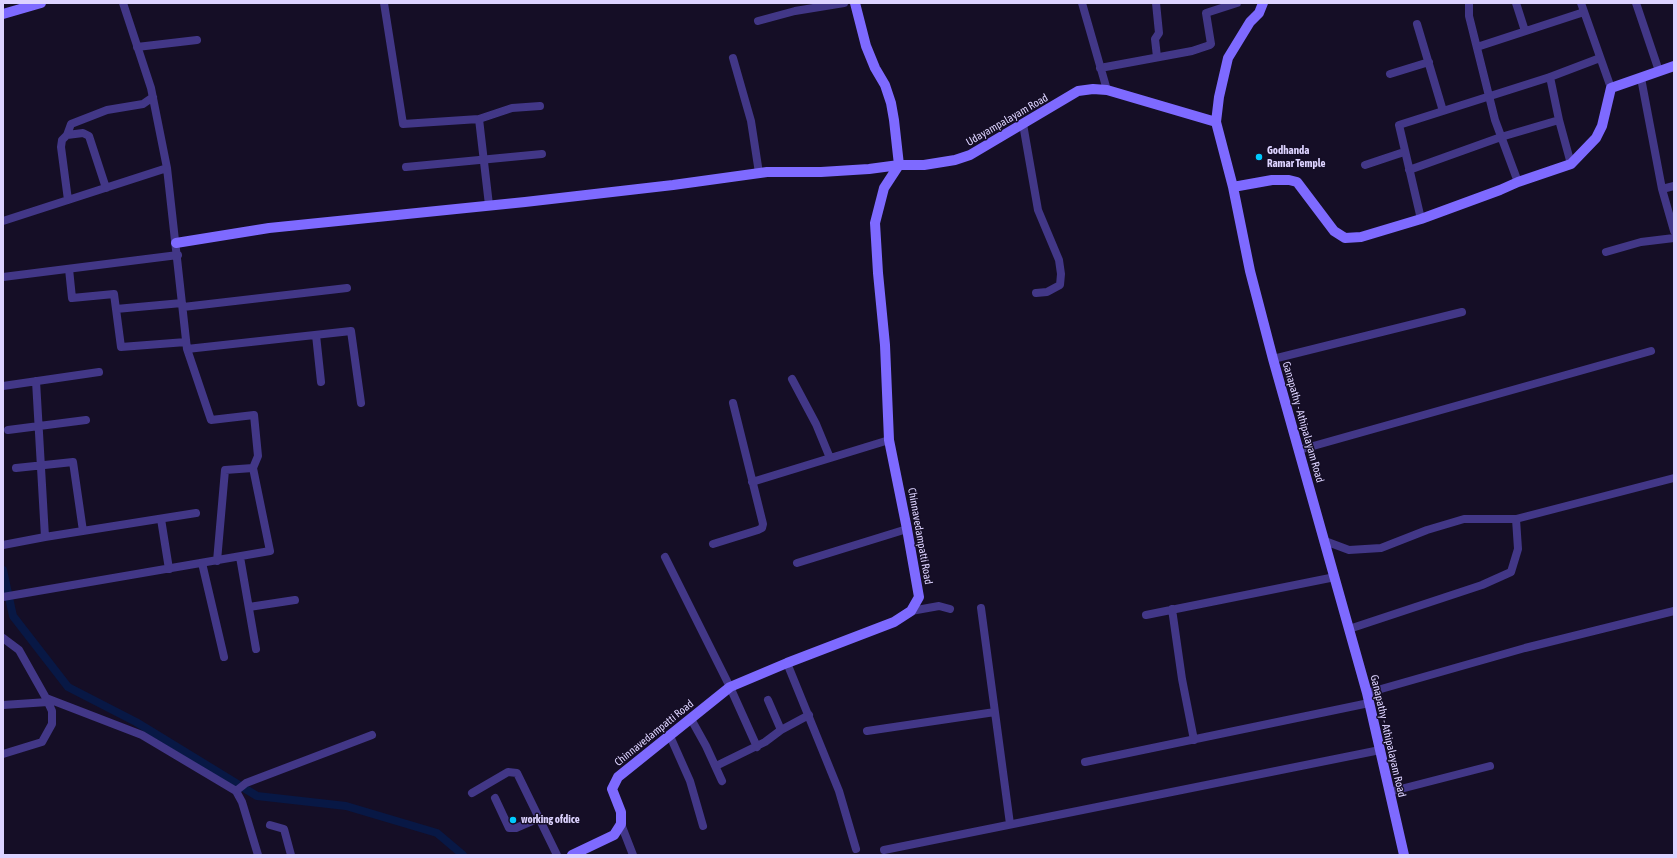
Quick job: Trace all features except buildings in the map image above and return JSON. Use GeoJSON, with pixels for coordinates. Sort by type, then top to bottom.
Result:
{"type":"FeatureCollection","features":[{"type":"Feature","properties":{"kind":"street"},"geometry":{"type":"LineString","coordinates":[[3,14],[41,3]]}},
{"type":"Feature","properties":{"kind":"street"},"geometry":{"type":"LineString","coordinates":[[3,597],[270,552],[253,468],[258,456],[254,415],[211,420],[187,346],[178,255],[167,168],[153,97],[123,3]]}},
{"type":"Feature","properties":{"kind":"street"},"geometry":{"type":"LineString","coordinates":[[384,3],[403,124],[479,119],[512,108],[540,106]]}},
{"type":"Feature","properties":{"kind":"street"},"geometry":{"type":"LineString","coordinates":[[758,21],[794,11],[844,3]]}},
{"type":"Feature","properties":{"kind":"street"},"geometry":{"type":"LineString","coordinates":[[855,3],[866,46],[875,68],[885,85],[891,103],[899,165]]}},
{"type":"Feature","properties":{"kind":"street"},"geometry":{"type":"LineString","coordinates":[[1082,3],[1107,90]]}},
{"type":"Feature","properties":{"kind":"street"},"geometry":{"type":"LineString","coordinates":[[1156,3],[1159,33],[1156,39],[1157,57]]}},
{"type":"Feature","properties":{"kind":"street"},"geometry":{"type":"LineString","coordinates":[[1100,68],[1192,51],[1210,45],[1206,13],[1237,3]]}},
{"type":"Feature","properties":{"kind":"street","name":"Ganapathy - Athipalayam Road"},"geometry":{"type":"LineString","coordinates":[[1262,3],[1259,13],[1250,22],[1228,58],[1219,97],[1216,122],[1250,271],[1273,359],[1368,698],[1404,855]]}},
{"type":"Feature","properties":{"kind":"street"},"geometry":{"type":"LineString","coordinates":[[1469,3],[1469,16],[1495,120],[1518,182]]}},
{"type":"Feature","properties":{"kind":"street"},"geometry":{"type":"LineString","coordinates":[[1516,3],[1525,31]]}},
{"type":"Feature","properties":{"kind":"street"},"geometry":{"type":"LineString","coordinates":[[1232,187],[1272,180],[1289,180],[1297,182],[1334,231],[1344,238],[1361,237],[1421,219],[1518,182],[1571,164],[1596,138],[1602,126],[1611,88],[1581,3]]}},
{"type":"Feature","properties":{"kind":"street"},"geometry":{"type":"LineString","coordinates":[[1636,3],[1659,71]]}},
{"type":"Feature","properties":{"kind":"street"},"geometry":{"type":"LineString","coordinates":[[1477,47],[1584,12]]}},
{"type":"Feature","properties":{"kind":"street"},"geometry":{"type":"LineString","coordinates":[[1417,24],[1443,111]]}},
{"type":"Feature","properties":{"kind":"street"},"geometry":{"type":"LineString","coordinates":[[138,47],[197,40]]}},
{"type":"Feature","properties":{"kind":"street"},"geometry":{"type":"LineString","coordinates":[[733,58],[751,121],[759,173]]}},
{"type":"Feature","properties":{"kind":"street"},"geometry":{"type":"LineString","coordinates":[[1421,219],[1404,152],[1399,125],[1550,77],[1600,58]]}},
{"type":"Feature","properties":{"kind":"street"},"geometry":{"type":"LineString","coordinates":[[1390,74],[1429,62]]}},
{"type":"Feature","properties":{"kind":"street"},"geometry":{"type":"LineString","coordinates":[[1611,88],[1674,66]]}},
{"type":"Feature","properties":{"kind":"street"},"geometry":{"type":"LineString","coordinates":[[1550,77],[1559,120],[1571,164]]}},
{"type":"Feature","properties":{"kind":"street"},"geometry":{"type":"LineString","coordinates":[[1641,78],[1662,189],[1674,231]]}},
{"type":"Feature","properties":{"kind":"street","name":"Udayampalayam Road"},"geometry":{"type":"LineString","coordinates":[[176,244],[269,228],[489,206],[673,185],[759,173],[842,171],[899,165],[924,165],[955,160],[970,155],[1078,91],[1093,89],[1107,90],[1216,122]]}},
{"type":"Feature","properties":{"kind":"street"},"geometry":{"type":"LineString","coordinates":[[68,200],[61,147],[62,140],[67,134],[71,124],[107,110],[143,104],[153,97]]}},
{"type":"Feature","properties":{"kind":"street"},"geometry":{"type":"LineString","coordinates":[[479,119],[489,206]]}},
{"type":"Feature","properties":{"kind":"street"},"geometry":{"type":"LineString","coordinates":[[1409,170],[1501,137],[1559,120]]}},
{"type":"Feature","properties":{"kind":"street"},"geometry":{"type":"LineString","coordinates":[[1023,124],[1038,210],[1059,260],[1061,274],[1060,285],[1047,292],[1036,293]]}},
{"type":"Feature","properties":{"kind":"street"},"geometry":{"type":"LineString","coordinates":[[67,134],[83,133],[89,136],[106,188]]}},
{"type":"Feature","properties":{"kind":"street"},"geometry":{"type":"LineString","coordinates":[[1365,165],[1404,152]]}},
{"type":"Feature","properties":{"kind":"street"},"geometry":{"type":"LineString","coordinates":[[406,167],[542,154]]}},
{"type":"Feature","properties":{"kind":"street","name":"Chinnavedampatti Road"},"geometry":{"type":"LineString","coordinates":[[621,824],[621,812],[612,789],[618,777],[730,687],[787,662],[894,622],[911,611],[919,597],[889,440],[886,345],[878,273],[875,223],[884,188],[899,165]]}},
{"type":"Feature","properties":{"kind":"street"},"geometry":{"type":"LineString","coordinates":[[3,221],[167,168]]}},
{"type":"Feature","properties":{"kind":"street"},"geometry":{"type":"LineString","coordinates":[[1662,189],[1674,186]]}},
{"type":"Feature","properties":{"kind":"street"},"geometry":{"type":"LineString","coordinates":[[1606,252],[1641,242],[1674,238]]}},
{"type":"Feature","properties":{"kind":"street"},"geometry":{"type":"LineString","coordinates":[[3,277],[178,255]]}},
{"type":"Feature","properties":{"kind":"street"},"geometry":{"type":"LineString","coordinates":[[69,269],[72,298],[114,294],[121,347],[187,346],[351,331],[361,403]]}},
{"type":"Feature","properties":{"kind":"street"},"geometry":{"type":"LineString","coordinates":[[116,309],[183,305],[347,288]]}},
{"type":"Feature","properties":{"kind":"street"},"geometry":{"type":"LineString","coordinates":[[1273,359],[1462,312]]}},
{"type":"Feature","properties":{"kind":"street"},"geometry":{"type":"LineString","coordinates":[[316,335],[321,382]]}},
{"type":"Feature","properties":{"kind":"street"},"geometry":{"type":"LineString","coordinates":[[1299,450],[1651,352]]}},
{"type":"Feature","properties":{"kind":"street"},"geometry":{"type":"LineString","coordinates":[[3,386],[99,372]]}},
{"type":"Feature","properties":{"kind":"street"},"geometry":{"type":"LineString","coordinates":[[792,379],[816,424],[830,458]]}},
{"type":"Feature","properties":{"kind":"street"},"geometry":{"type":"LineString","coordinates":[[36,381],[45,537]]}},
{"type":"Feature","properties":{"kind":"street"},"geometry":{"type":"LineString","coordinates":[[713,544],[762,528],[763,524],[733,403]]}},
{"type":"Feature","properties":{"kind":"street"},"geometry":{"type":"LineString","coordinates":[[8,430],[86,420]]}},
{"type":"Feature","properties":{"kind":"street"},"geometry":{"type":"LineString","coordinates":[[752,482],[889,440]]}},
{"type":"Feature","properties":{"kind":"street"},"geometry":{"type":"LineString","coordinates":[[16,468],[73,462],[83,531]]}},
{"type":"Feature","properties":{"kind":"street"},"geometry":{"type":"LineString","coordinates":[[217,561],[225,470],[253,468]]}},
{"type":"Feature","properties":{"kind":"street"},"geometry":{"type":"LineString","coordinates":[[1325,541],[1349,550],[1381,548],[1427,530],[1464,519],[1516,519],[1674,478]]}},
{"type":"Feature","properties":{"kind":"street"},"geometry":{"type":"LineString","coordinates":[[3,545],[196,513]]}},
{"type":"Feature","properties":{"kind":"street"},"geometry":{"type":"LineString","coordinates":[[161,518],[169,568]]}},
{"type":"Feature","properties":{"kind":"street"},"geometry":{"type":"LineString","coordinates":[[1349,629],[1482,585],[1511,572],[1518,549],[1516,519]]}},
{"type":"Feature","properties":{"kind":"street"},"geometry":{"type":"LineString","coordinates":[[797,563],[907,529]]}},
{"type":"Feature","properties":{"kind":"street"},"geometry":{"type":"LineString","coordinates":[[240,557],[256,649]]}},
{"type":"Feature","properties":{"kind":"street"},"geometry":{"type":"LineString","coordinates":[[665,557],[730,687],[757,747]]}},
{"type":"Feature","properties":{"kind":"street"},"geometry":{"type":"LineString","coordinates":[[202,563],[224,657]]}},
{"type":"Feature","properties":{"kind":"street"},"geometry":{"type":"LineString","coordinates":[[1146,615],[1335,577]]}},
{"type":"Feature","properties":{"kind":"street"},"geometry":{"type":"LineString","coordinates":[[249,607],[295,600]]}},
{"type":"Feature","properties":{"kind":"street"},"geometry":{"type":"LineString","coordinates":[[911,611],[939,606],[950,609]]}},
{"type":"Feature","properties":{"kind":"street"},"geometry":{"type":"LineString","coordinates":[[981,608],[1010,824]]}},
{"type":"Feature","properties":{"kind":"street"},"geometry":{"type":"LineString","coordinates":[[1172,609],[1182,679],[1194,740]]}},
{"type":"Feature","properties":{"kind":"street"},"geometry":{"type":"LineString","coordinates":[[1085,762],[1194,740],[1368,698],[1525,648],[1674,611]]}},
{"type":"Feature","properties":{"kind":"street"},"geometry":{"type":"LineString","coordinates":[[3,638],[19,650],[52,711],[52,724],[42,742],[3,754]]}},
{"type":"Feature","properties":{"kind":"street"},"geometry":{"type":"LineString","coordinates":[[787,662],[839,791],[856,849]]}},
{"type":"Feature","properties":{"kind":"street"},"geometry":{"type":"LineString","coordinates":[[3,705],[47,700],[142,735],[237,791],[242,802],[258,855]]}},
{"type":"Feature","properties":{"kind":"street"},"geometry":{"type":"LineString","coordinates":[[768,700],[781,730]]}},
{"type":"Feature","properties":{"kind":"street"},"geometry":{"type":"LineString","coordinates":[[867,731],[995,712]]}},
{"type":"Feature","properties":{"kind":"street"},"geometry":{"type":"LineString","coordinates":[[716,766],[757,747],[781,730],[809,715]]}},
{"type":"Feature","properties":{"kind":"street"},"geometry":{"type":"LineString","coordinates":[[691,719],[716,766],[722,781]]}},
{"type":"Feature","properties":{"kind":"street"},"geometry":{"type":"LineString","coordinates":[[237,791],[246,783],[372,735]]}},
{"type":"Feature","properties":{"kind":"street"},"geometry":{"type":"LineString","coordinates":[[670,736],[690,781],[703,826]]}},
{"type":"Feature","properties":{"kind":"street"},"geometry":{"type":"LineString","coordinates":[[884,850],[1380,750]]}},
{"type":"Feature","properties":{"kind":"street"},"geometry":{"type":"LineString","coordinates":[[1389,792],[1490,766]]}},
{"type":"Feature","properties":{"kind":"street"},"geometry":{"type":"LineString","coordinates":[[472,793],[508,772],[517,773],[556,855]]}},
{"type":"Feature","properties":{"kind":"street"},"geometry":{"type":"LineString","coordinates":[[495,798],[509,828],[516,828],[539,818]]}},
{"type":"Feature","properties":{"kind":"street"},"geometry":{"type":"LineString","coordinates":[[572,855],[614,835],[621,824]]}},
{"type":"Feature","properties":{"kind":"street"},"geometry":{"type":"LineString","coordinates":[[621,824],[633,855]]}},
{"type":"Feature","properties":{"kind":"street"},"geometry":{"type":"LineString","coordinates":[[270,825],[284,829],[291,855]]}},
{"type":"Feature","properties":{"kind":"waterway"},"geometry":{"type":"LineString","coordinates":[[3,570],[13,616],[68,687],[136,722],[257,796],[346,806],[437,833],[463,855]]}},
{"type":"Feature","properties":{"kind":"place","name":"Godhanda Ramar Temple"},"geometry":{"type":"Point","coordinates":[1259,157]}},
{"type":"Feature","properties":{"kind":"place","name":"working ofdice"},"geometry":{"type":"Point","coordinates":[513,820]}}]}
